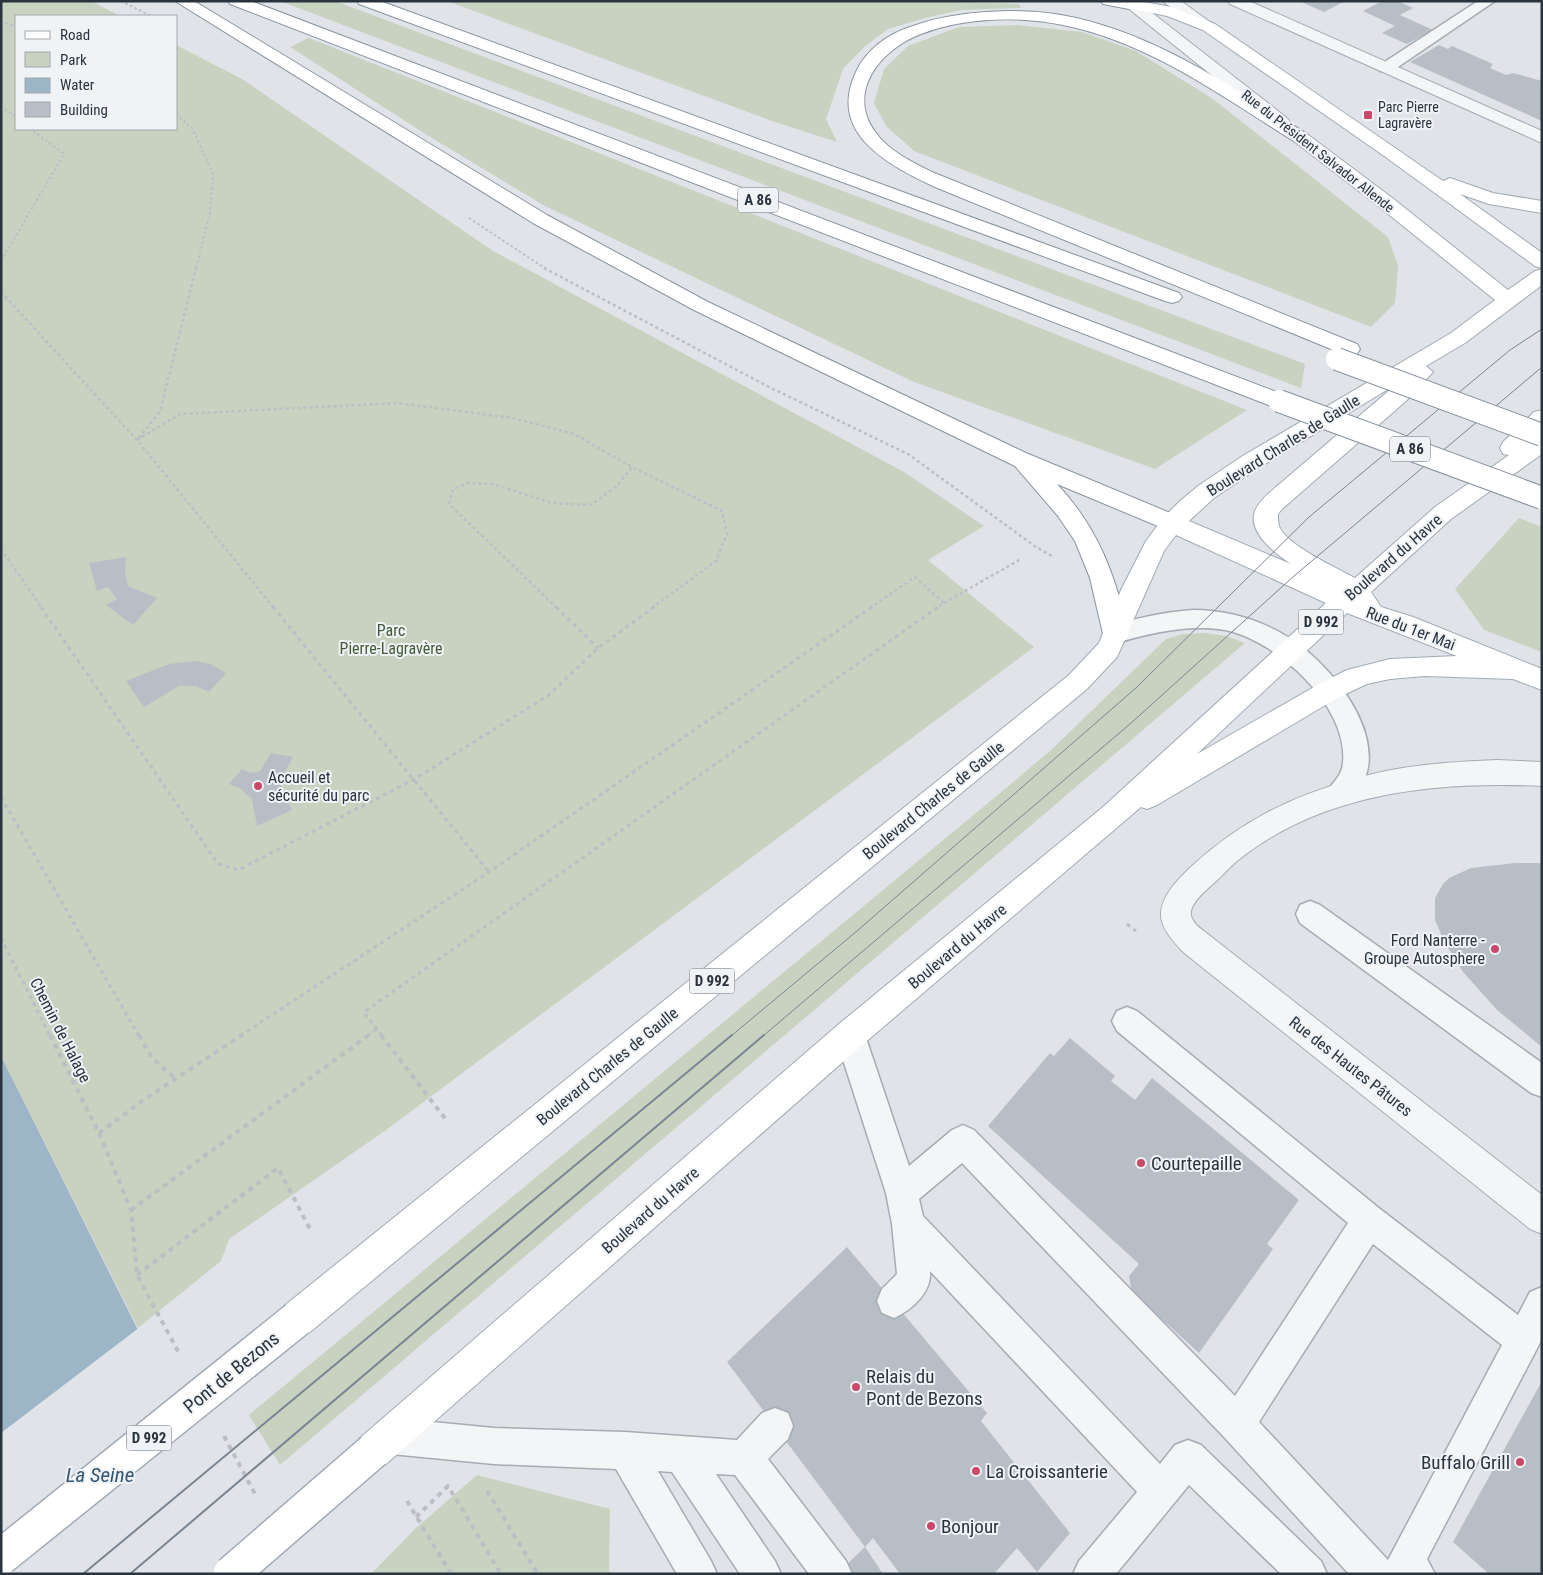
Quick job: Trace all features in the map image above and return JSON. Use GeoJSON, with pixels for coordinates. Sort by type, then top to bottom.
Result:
{"type":"FeatureCollection","features":[{"type":"Feature","properties":{"kind":"main road","name":"Rue du 1er Mai"},"geometry":{"type":"LineString","coordinates":[[183,1],[540,219],[701,306],[1018,459],[1294,576],[1349,596],[1372,614],[1404,624],[1542,680]]}},
{"type":"Feature","properties":{"kind":"main road","name":"A 86"},"geometry":{"type":"LineString","coordinates":[[236,1],[1279,400],[1542,498]]}},
{"type":"Feature","properties":{"kind":"main road"},"geometry":{"type":"LineString","coordinates":[[365,1],[1196,306],[1542,418],[1443,513]]}},
{"type":"Feature","properties":{"kind":"main road"},"geometry":{"type":"LineString","coordinates":[[1109,1],[1128,2],[1170,12],[1209,27],[1393,154],[1542,262]]}},
{"type":"Feature","properties":{"kind":"main road"},"geometry":{"type":"LineString","coordinates":[[1301,138],[1188,68],[1142,45],[1102,29],[1060,20],[1023,16],[986,16],[945,21],[908,32],[877,51],[860,74],[855,97],[858,118],[872,139],[891,156],[927,176],[1343,354],[1542,435]]}},
{"type":"Feature","properties":{"kind":"main road","name":"Rue du Président Salvador Allende"},"geometry":{"type":"LineString","coordinates":[[1301,138],[1384,201],[1509,301]]}},
{"type":"Feature","properties":{"kind":"main road"},"geometry":{"type":"LineString","coordinates":[[1393,154],[1432,175],[1472,192],[1507,202],[1542,207]]}},
{"type":"Feature","properties":{"kind":"main road","name":"Boulevard Charles de Gaulle"},"geometry":{"type":"LineString","coordinates":[[297,1319],[1078,682],[1099,660],[1116,634],[1154,547],[1172,523],[1206,492],[1249,463],[1458,338],[1542,275]]}},
{"type":"Feature","properties":{"kind":"main road"},"geometry":{"type":"LineString","coordinates":[[1349,596],[1281,544],[1268,528],[1267,511],[1284,493],[1398,396],[1458,338]]}},
{"type":"Feature","properties":{"kind":"main road","name":"Boulevard du Havre"},"geometry":{"type":"LineString","coordinates":[[382,1444],[850,1035],[1113,816],[1213,720],[1443,513],[1542,443]]}},
{"type":"Feature","properties":{"kind":"main road"},"geometry":{"type":"LineString","coordinates":[[1018,459],[1061,504],[1078,526],[1091,548],[1103,579],[1116,634]]}},
{"type":"Feature","properties":{"kind":"main road"},"geometry":{"type":"LineString","coordinates":[[1113,816],[1192,772],[1330,690],[1357,677],[1374,672],[1424,667],[1513,669]]}},
{"type":"Feature","properties":{"kind":"main road","name":"Pont de Bezons"},"geometry":{"type":"LineString","coordinates":[[1,1557],[297,1319]]}},
{"type":"Feature","properties":{"kind":"main road","name":"D 992"},"geometry":{"type":"LineString","coordinates":[[231,1574],[382,1444]]}},
{"type":"Feature","properties":{"kind":"street"},"geometry":{"type":"LineString","coordinates":[[1170,1],[1209,27]]}},
{"type":"Feature","properties":{"kind":"street"},"geometry":{"type":"LineString","coordinates":[[1236,1],[1542,138]]}},
{"type":"Feature","properties":{"kind":"street","name":"Rue du Président Salvador Allende"},"geometry":{"type":"LineString","coordinates":[[1128,2],[1301,138]]}},
{"type":"Feature","properties":{"kind":"street"},"geometry":{"type":"LineString","coordinates":[[1338,795],[1376,785],[1438,776],[1493,773],[1542,774]]}},
{"type":"Feature","properties":{"kind":"street","name":"Rue des Hautes Pâtures"},"geometry":{"type":"LineString","coordinates":[[1338,795],[1308,806],[1237,844],[1196,881],[1181,898],[1177,907],[1177,923],[1181,930],[1194,942],[1542,1217]]}},
{"type":"Feature","properties":{"kind":"lane"},"geometry":{"type":"LineString","coordinates":[[1386,68],[1488,1]]}},
{"type":"Feature","properties":{"kind":"lane"},"geometry":{"type":"LineString","coordinates":[[1116,634],[1150,625],[1206,619],[1240,625],[1263,634],[1290,651],[1311,669],[1330,690],[1344,715],[1354,742],[1356,754],[1355,770],[1338,795]]}},
{"type":"Feature","properties":{"kind":"lane"},"geometry":{"type":"LineString","coordinates":[[1310,914],[1542,1082]]}},
{"type":"Feature","properties":{"kind":"lane"},"geometry":{"type":"LineString","coordinates":[[1126,1021],[1369,1220],[1523,1340]]}},
{"type":"Feature","properties":{"kind":"lane"},"geometry":{"type":"LineString","coordinates":[[850,1035],[905,1208],[914,1280],[894,1301]]}},
{"type":"Feature","properties":{"kind":"lane"},"geometry":{"type":"LineString","coordinates":[[905,1208],[963,1141],[1238,1424],[1399,1571],[1542,1304]]}},
{"type":"Feature","properties":{"kind":"lane"},"geometry":{"type":"LineString","coordinates":[[905,1208],[1160,1490]]}},
{"type":"Feature","properties":{"kind":"lane"},"geometry":{"type":"LineString","coordinates":[[1238,1424],[1369,1220]]}},
{"type":"Feature","properties":{"kind":"lane"},"geometry":{"type":"LineString","coordinates":[[744,1458],[775,1426]]}},
{"type":"Feature","properties":{"kind":"lane"},"geometry":{"type":"LineString","coordinates":[[382,1444],[504,1445],[625,1450],[744,1458],[833,1574]]}},
{"type":"Feature","properties":{"kind":"lane"},"geometry":{"type":"LineString","coordinates":[[625,1450],[698,1574]]}},
{"type":"Feature","properties":{"kind":"lane"},"geometry":{"type":"LineString","coordinates":[[681,1454],[762,1574]]}},
{"type":"Feature","properties":{"kind":"lane"},"geometry":{"type":"LineString","coordinates":[[1092,1574],[1188,1458],[1308,1574]]}},
{"type":"Feature","properties":{"kind":"path"},"geometry":{"type":"LineString","coordinates":[[122,1],[149,15]]}},
{"type":"Feature","properties":{"kind":"path"},"geometry":{"type":"LineString","coordinates":[[1,21],[15,27]]}},
{"type":"Feature","properties":{"kind":"path"},"geometry":{"type":"LineString","coordinates":[[1,106],[15,116]]}},
{"type":"Feature","properties":{"kind":"path"},"geometry":{"type":"LineString","coordinates":[[137,440],[160,411],[210,212],[213,174],[192,128],[178,116]]}},
{"type":"Feature","properties":{"kind":"path"},"geometry":{"type":"LineString","coordinates":[[1,261],[64,154],[32,130]]}},
{"type":"Feature","properties":{"kind":"path"},"geometry":{"type":"LineString","coordinates":[[1,292],[137,440],[489,872]]}},
{"type":"Feature","properties":{"kind":"path"},"geometry":{"type":"LineString","coordinates":[[1,549],[218,864],[238,870],[413,780],[549,695],[598,648],[716,561],[727,534],[722,511],[632,467],[574,434],[512,418],[398,403],[180,414],[137,440]]}},
{"type":"Feature","properties":{"kind":"path"},"geometry":{"type":"LineString","coordinates":[[598,648],[449,504],[453,489],[468,483],[493,484],[552,502],[591,505],[617,486],[632,467]]}},
{"type":"Feature","properties":{"kind":"path"},"geometry":{"type":"LineString","coordinates":[[447,1122],[378,1028],[364,1012],[944,603],[1021,559]]}},
{"type":"Feature","properties":{"kind":"path"},"geometry":{"type":"LineString","coordinates":[[1,797],[152,1058],[176,1079],[489,872],[915,577],[944,603]]}},
{"type":"Feature","properties":{"kind":"path","name":"Chemin de Halage"},"geometry":{"type":"LineString","coordinates":[[1,938],[99,1133],[176,1079]]}},
{"type":"Feature","properties":{"kind":"path"},"geometry":{"type":"LineString","coordinates":[[131,1210],[378,1028]]}},
{"type":"Feature","properties":{"kind":"path"},"geometry":{"type":"LineString","coordinates":[[137,1276],[278,1168],[310,1229]]}},
{"type":"Feature","properties":{"kind":"path"},"geometry":{"type":"LineString","coordinates":[[416,1517],[448,1486],[501,1574]]}},
{"type":"Feature","properties":{"kind":"path"},"geometry":{"type":"LineString","coordinates":[[485,1489],[538,1574]]}},
{"type":"Feature","properties":{"kind":"path"},"geometry":{"type":"LineString","coordinates":[[407,1501],[451,1574]]}},
{"type":"Feature","properties":{"kind":"green space","name":"Parc Pierre-Lagravère"},"geometry":{"type":"Polygon","coordinates":[[[1,1],[91,1],[118,15],[15,15],[15,130],[178,130],[178,46],[242,79],[493,251],[904,472],[984,526],[928,560],[1034,647],[386,1130],[229,1239],[221,1261],[138,1328],[1,1056],[1,1]]]}},
{"type":"Feature","properties":{"kind":"green space"},"geometry":{"type":"Polygon","coordinates":[[[280,1],[335,1],[1305,364],[1301,388],[280,1]]]}},
{"type":"Feature","properties":{"kind":"green space"},"geometry":{"type":"Polygon","coordinates":[[[447,1],[921,1],[1019,4],[1021,8],[961,10],[888,29],[865,46],[843,69],[826,119],[837,142],[772,121],[447,1]]]}},
{"type":"Feature","properties":{"kind":"green space"},"geometry":{"type":"Polygon","coordinates":[[[1018,25],[1082,32],[1136,51],[1213,99],[1388,237],[1398,266],[1395,303],[1371,327],[914,151],[886,126],[874,103],[884,69],[908,46],[959,27],[1018,25]]]}},
{"type":"Feature","properties":{"kind":"green space"},"geometry":{"type":"Polygon","coordinates":[[[309,38],[1247,410],[1155,469],[914,382],[545,206],[427,135],[290,47],[309,38]]]}},
{"type":"Feature","properties":{"kind":"green space"},"geometry":{"type":"Polygon","coordinates":[[[1519,518],[1542,527],[1542,652],[1484,630],[1455,589],[1519,518]]]}},
{"type":"Feature","properties":{"kind":"green space"},"geometry":{"type":"Polygon","coordinates":[[[1205,633],[1226,636],[1245,643],[280,1465],[249,1415],[1011,784],[1052,749],[1166,639],[1183,634],[1205,633]]]}},
{"type":"Feature","properties":{"kind":"green space"},"geometry":{"type":"Polygon","coordinates":[[[477,1475],[610,1509],[609,1571],[611,1574],[371,1574],[416,1528],[477,1475]]]}},
{"type":"Feature","properties":{"kind":"water","name":"La Seine"},"geometry":{"type":"Polygon","coordinates":[[[1,1056],[260,1574],[1,1574],[1,1056]]]}},
{"type":"Feature","properties":{"kind":"pier","name":"La Seine"},"geometry":{"type":"Polygon","coordinates":[[[140,1327],[262,1574],[1,1574],[1,1433],[140,1327]]]}},
{"type":"Feature","properties":{"kind":"building"},"geometry":{"type":"Polygon","coordinates":[[[1299,1],[1345,1],[1324,12],[1299,1]]]}},
{"type":"Feature","properties":{"kind":"building"},"geometry":{"type":"Polygon","coordinates":[[[1382,1],[1397,1],[1413,8],[1400,15],[1433,30],[1407,44],[1382,33],[1395,26],[1363,11],[1382,1]]]}},
{"type":"Feature","properties":{"kind":"building"},"geometry":{"type":"Polygon","coordinates":[[[1439,45],[1448,49],[1452,46],[1493,64],[1490,68],[1506,75],[1513,73],[1542,81],[1542,121],[1410,62],[1439,45]]]}},
{"type":"Feature","properties":{"kind":"building"},"geometry":{"type":"Polygon","coordinates":[[[126,557],[125,571],[128,586],[157,598],[133,625],[106,605],[117,599],[108,587],[97,591],[89,563],[126,557]]]}},
{"type":"Feature","properties":{"kind":"building"},"geometry":{"type":"Polygon","coordinates":[[[196,661],[210,664],[226,673],[209,692],[196,686],[179,686],[144,707],[126,681],[169,664],[196,661]]]}},
{"type":"Feature","properties":{"kind":"building","name":"Accueil et sécurité du parc"},"geometry":{"type":"Polygon","coordinates":[[[271,753],[293,757],[285,772],[281,787],[292,810],[257,826],[252,799],[240,788],[229,784],[242,769],[250,773],[260,771],[271,753]]]}},
{"type":"Feature","properties":{"kind":"building","name":"Ford Nanterre - Groupe Autosphere"},"geometry":{"type":"Polygon","coordinates":[[[1515,863],[1542,863],[1542,1047],[1497,1010],[1463,972],[1444,941],[1435,920],[1435,898],[1449,878],[1471,868],[1515,863]]]}},
{"type":"Feature","properties":{"kind":"building","name":"Courtepaille"},"geometry":{"type":"Polygon","coordinates":[[[1070,1038],[1115,1076],[1111,1081],[1135,1100],[1152,1078],[1299,1200],[1267,1244],[1273,1249],[1199,1353],[1132,1292],[1129,1276],[1139,1264],[988,1126],[1050,1053],[1054,1056],[1070,1038]]]}},
{"type":"Feature","properties":{"kind":"building","name":"Relais du Pont de Bezons"},"geometry":{"type":"Polygon","coordinates":[[[847,1247],[987,1413],[981,1421],[1070,1533],[1037,1572],[1017,1548],[994,1574],[900,1574],[873,1538],[865,1547],[727,1362],[847,1247]]]}},
{"type":"Feature","properties":{"kind":"building","name":"Buffalo Grill"},"geometry":{"type":"Polygon","coordinates":[[[1542,1381],[1542,1574],[1489,1574],[1453,1542],[1542,1381]]]}},
{"type":"Feature","properties":{"kind":"building"},"geometry":{"type":"Polygon","coordinates":[[[865,1547],[883,1574],[837,1574],[865,1547]]]}},
{"type":"Feature","properties":{"kind":"tram line"},"geometry":{"type":"LineString","coordinates":[[731,1036],[857,931],[1137,687],[1309,517],[1510,350],[1542,329]]}},
{"type":"Feature","properties":{"kind":"tram line"},"geometry":{"type":"LineString","coordinates":[[763,1036],[1130,724],[1294,576],[1542,367]]}},
{"type":"Feature","properties":{"kind":"tram line"},"geometry":{"type":"LineString","coordinates":[[83,1574],[732,1035]]}},
{"type":"Feature","properties":{"kind":"tram line"},"geometry":{"type":"LineString","coordinates":[[130,1574],[764,1035]]}},
{"type":"Feature","properties":{"kind":"place","name":"Parc Pierre Lagravère"},"geometry":{"type":"Point","coordinates":[1368,115]}},
{"type":"Feature","properties":{"kind":"place","name":"Accueil et sécurité du parc"},"geometry":{"type":"Point","coordinates":[258,786]}},
{"type":"Feature","properties":{"kind":"place","name":"Ford Nanterre - Groupe Autosphere"},"geometry":{"type":"Point","coordinates":[1495,949]}},
{"type":"Feature","properties":{"kind":"place","name":"Courtepaille"},"geometry":{"type":"Point","coordinates":[1141,1163]}},
{"type":"Feature","properties":{"kind":"place","name":"Relais du Pont de Bezons"},"geometry":{"type":"Point","coordinates":[856,1387]}},
{"type":"Feature","properties":{"kind":"place","name":"Buffalo Grill"},"geometry":{"type":"Point","coordinates":[1520,1462]}},
{"type":"Feature","properties":{"kind":"place","name":"La Croissanterie"},"geometry":{"type":"Point","coordinates":[976,1471]}},
{"type":"Feature","properties":{"kind":"place","name":"Bonjour"},"geometry":{"type":"Point","coordinates":[931,1526]}}]}
